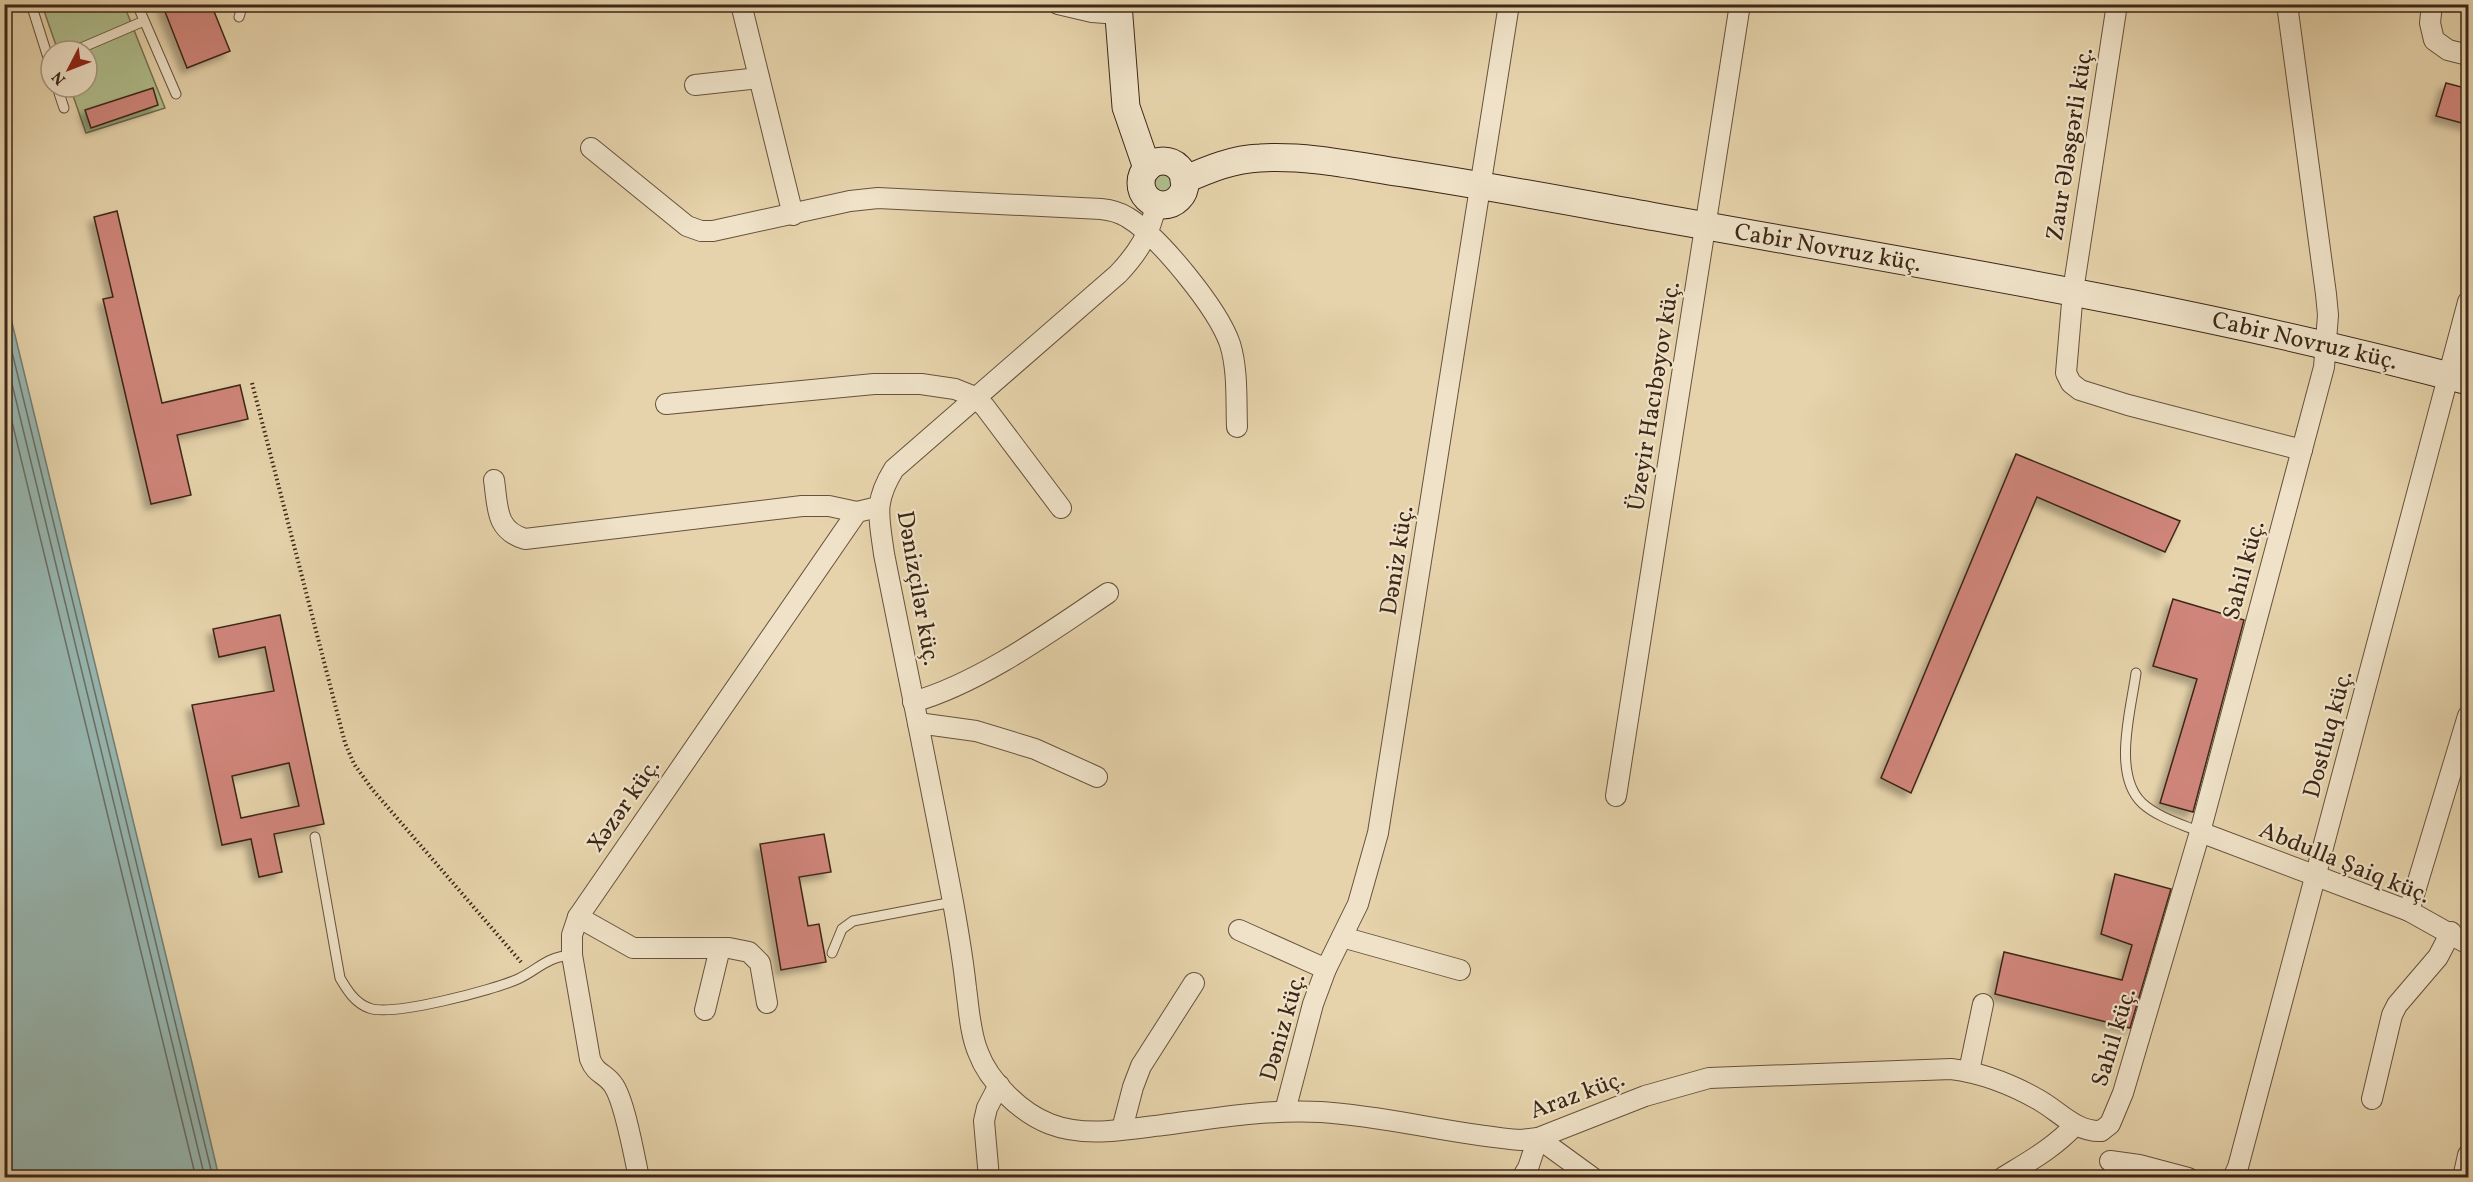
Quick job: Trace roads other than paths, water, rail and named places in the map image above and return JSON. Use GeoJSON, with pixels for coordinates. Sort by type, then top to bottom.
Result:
{"type":"FeatureCollection","features":[{"type":"Feature","properties":{"kind":"main road"},"geometry":{"type":"LineString","coordinates":[[1118,9],[1126,107],[1136,142],[1147,168]]}},
{"type":"Feature","properties":{"kind":"main road","name":"Cabir Novruz küç."},"geometry":{"type":"LineString","coordinates":[[1184,180],[1209,168],[1232,162],[1257,158],[1280,158],[1324,161],[1480,185],[2223,320],[2458,378]]}},
{"type":"Feature","properties":{"kind":"main road"},"geometry":{"type":"LineString","coordinates":[[1164,161],[1173,164],[1181,171],[1184,180],[1184,189],[1180,197],[1165,205],[1149,201],[1142,189],[1141,181],[1147,168],[1164,161]]}},
{"type":"Feature","properties":{"kind":"street"},"geometry":{"type":"LineString","coordinates":[[741,4],[793,215]]}},
{"type":"Feature","properties":{"kind":"street"},"geometry":{"type":"LineString","coordinates":[[1058,4],[1092,12],[1118,9]]}},
{"type":"Feature","properties":{"kind":"street","name":"Dәniz küç."},"geometry":{"type":"LineString","coordinates":[[1284,1111],[1310,1015],[1326,969],[1362,893],[1378,833],[1509,4]]}},
{"type":"Feature","properties":{"kind":"street","name":"Üzeyir Hacıbəyov küç."},"geometry":{"type":"LineString","coordinates":[[1616,796],[1740,4]]}},
{"type":"Feature","properties":{"kind":"street","name":"Zaur Ələsgərli küç."},"geometry":{"type":"LineString","coordinates":[[2117,4],[2073,291],[2066,373],[2071,383],[2080,390],[2128,405],[2301,450]]}},
{"type":"Feature","properties":{"kind":"street","name":"Sahil küç."},"geometry":{"type":"LineString","coordinates":[[2101,1131],[2110,1124],[2123,1093],[2200,832],[2324,367],[2327,345],[2326,294],[2287,4]]}},
{"type":"Feature","properties":{"kind":"street"},"geometry":{"type":"LineString","coordinates":[[2432,4],[2430,23],[2434,40],[2448,50],[2469,56]]}},
{"type":"Feature","properties":{"kind":"street"},"geometry":{"type":"LineString","coordinates":[[695,85],[759,78]]}},
{"type":"Feature","properties":{"kind":"street"},"geometry":{"type":"LineString","coordinates":[[591,148],[687,226],[701,231],[713,231],[850,201],[878,198],[1101,209],[1128,217],[1148,233],[1205,297],[1221,321],[1235,366],[1237,427]]}},
{"type":"Feature","properties":{"kind":"street","name":"Dәnizçilәr küç."},"geometry":{"type":"LineString","coordinates":[[999,1085],[978,1053],[971,1028],[953,902],[884,554],[878,507],[884,486],[894,469],[1118,274],[1136,254],[1148,233],[1154,220],[1156,204]]}},
{"type":"Feature","properties":{"kind":"street","name":"Dostluq küç."},"geometry":{"type":"LineString","coordinates":[[2233,1178],[2238,1167],[2316,876],[2458,378],[2469,302]]}},
{"type":"Feature","properties":{"kind":"street"},"geometry":{"type":"LineString","coordinates":[[666,404],[874,384],[921,384],[955,389],[975,397],[1061,508]]}},
{"type":"Feature","properties":{"kind":"street"},"geometry":{"type":"LineString","coordinates":[[494,480],[500,520],[512,535],[525,539],[802,506],[829,506],[857,512],[878,507]]}},
{"type":"Feature","properties":{"kind":"street","name":"Xəzər küç."},"geometry":{"type":"LineString","coordinates":[[639,1178],[619,1096],[609,1079],[598,1073],[590,1059],[572,955],[572,935],[578,917],[857,512]]}},
{"type":"Feature","properties":{"kind":"street"},"geometry":{"type":"LineString","coordinates":[[913,702],[935,696],[1032,644],[1108,593]]}},
{"type":"Feature","properties":{"kind":"street"},"geometry":{"type":"LineString","coordinates":[[2409,911],[2469,716]]}},
{"type":"Feature","properties":{"kind":"street"},"geometry":{"type":"LineString","coordinates":[[918,723],[976,732],[1025,746],[1096,777]]}},
{"type":"Feature","properties":{"kind":"street","name":"Abdulla Şaiq küç."},"geometry":{"type":"LineString","coordinates":[[2200,832],[2409,911],[2451,932],[2469,944]]}},
{"type":"Feature","properties":{"kind":"street"},"geometry":{"type":"LineString","coordinates":[[578,917],[633,948],[720,948],[749,952],[760,963],[767,1003]]}},
{"type":"Feature","properties":{"kind":"street"},"geometry":{"type":"LineString","coordinates":[[1239,930],[1326,969]]}},
{"type":"Feature","properties":{"kind":"street"},"geometry":{"type":"LineString","coordinates":[[2372,1098],[2392,1015],[2397,1005],[2439,957],[2451,932]]}},
{"type":"Feature","properties":{"kind":"street"},"geometry":{"type":"LineString","coordinates":[[1342,937],[1460,970]]}},
{"type":"Feature","properties":{"kind":"street"},"geometry":{"type":"LineString","coordinates":[[705,1010],[720,948]]}},
{"type":"Feature","properties":{"kind":"street"},"geometry":{"type":"LineString","coordinates":[[1122,1130],[1133,1087],[1142,1066],[1194,983]]}},
{"type":"Feature","properties":{"kind":"street"},"geometry":{"type":"LineString","coordinates":[[1969,1071],[1983,1004]]}},
{"type":"Feature","properties":{"kind":"street","name":"Araz küç."},"geometry":{"type":"LineString","coordinates":[[999,1085],[1032,1114],[1050,1124],[1071,1129],[1101,1132],[1284,1111],[1369,1116],[1503,1139],[1538,1138],[1645,1096],[1709,1078],[1951,1069],[1985,1075],[2040,1101],[2075,1125],[2089,1131],[2101,1131]]}},
{"type":"Feature","properties":{"kind":"street"},"geometry":{"type":"LineString","coordinates":[[989,1178],[984,1121],[987,1108],[999,1085]]}},
{"type":"Feature","properties":{"kind":"street"},"geometry":{"type":"LineString","coordinates":[[2002,1178],[2048,1150],[2075,1125]]}},
{"type":"Feature","properties":{"kind":"street"},"geometry":{"type":"LineString","coordinates":[[2101,1131],[2112,1169],[2139,1165],[2188,1178]]}},
{"type":"Feature","properties":{"kind":"street"},"geometry":{"type":"LineString","coordinates":[[1522,1178],[1528,1168],[1538,1138],[1593,1178]]}},
{"type":"Feature","properties":{"kind":"street"},"geometry":{"type":"LineString","coordinates":[[2463,1178],[2469,1155]]}},
{"type":"Feature","properties":{"kind":"lane"},"geometry":{"type":"LineString","coordinates":[[31,4],[42,39]]}},
{"type":"Feature","properties":{"kind":"lane"},"geometry":{"type":"LineString","coordinates":[[137,4],[176,94]]}},
{"type":"Feature","properties":{"kind":"lane"},"geometry":{"type":"LineString","coordinates":[[239,17],[243,4]]}},
{"type":"Feature","properties":{"kind":"lane"},"geometry":{"type":"LineString","coordinates":[[99,40],[144,21]]}},
{"type":"Feature","properties":{"kind":"lane"},"geometry":{"type":"LineString","coordinates":[[61,99],[64,108]]}},
{"type":"Feature","properties":{"kind":"lane"},"geometry":{"type":"LineString","coordinates":[[2136,673],[2124,764],[2128,780],[2135,795],[2143,804],[2161,815],[2200,832]]}},
{"type":"Feature","properties":{"kind":"lane"},"geometry":{"type":"LineString","coordinates":[[315,837],[340,978],[352,996],[369,1008],[389,1011],[485,991],[519,979],[556,956],[572,955]]}},
{"type":"Feature","properties":{"kind":"lane"},"geometry":{"type":"LineString","coordinates":[[832,953],[842,928],[853,921],[953,902]]}},
{"type":"Feature","properties":{"kind":"water"},"geometry":{"type":"Polygon","coordinates":[[[5,294],[192,1063],[219,1177],[5,1177],[5,294]]]}}]}
